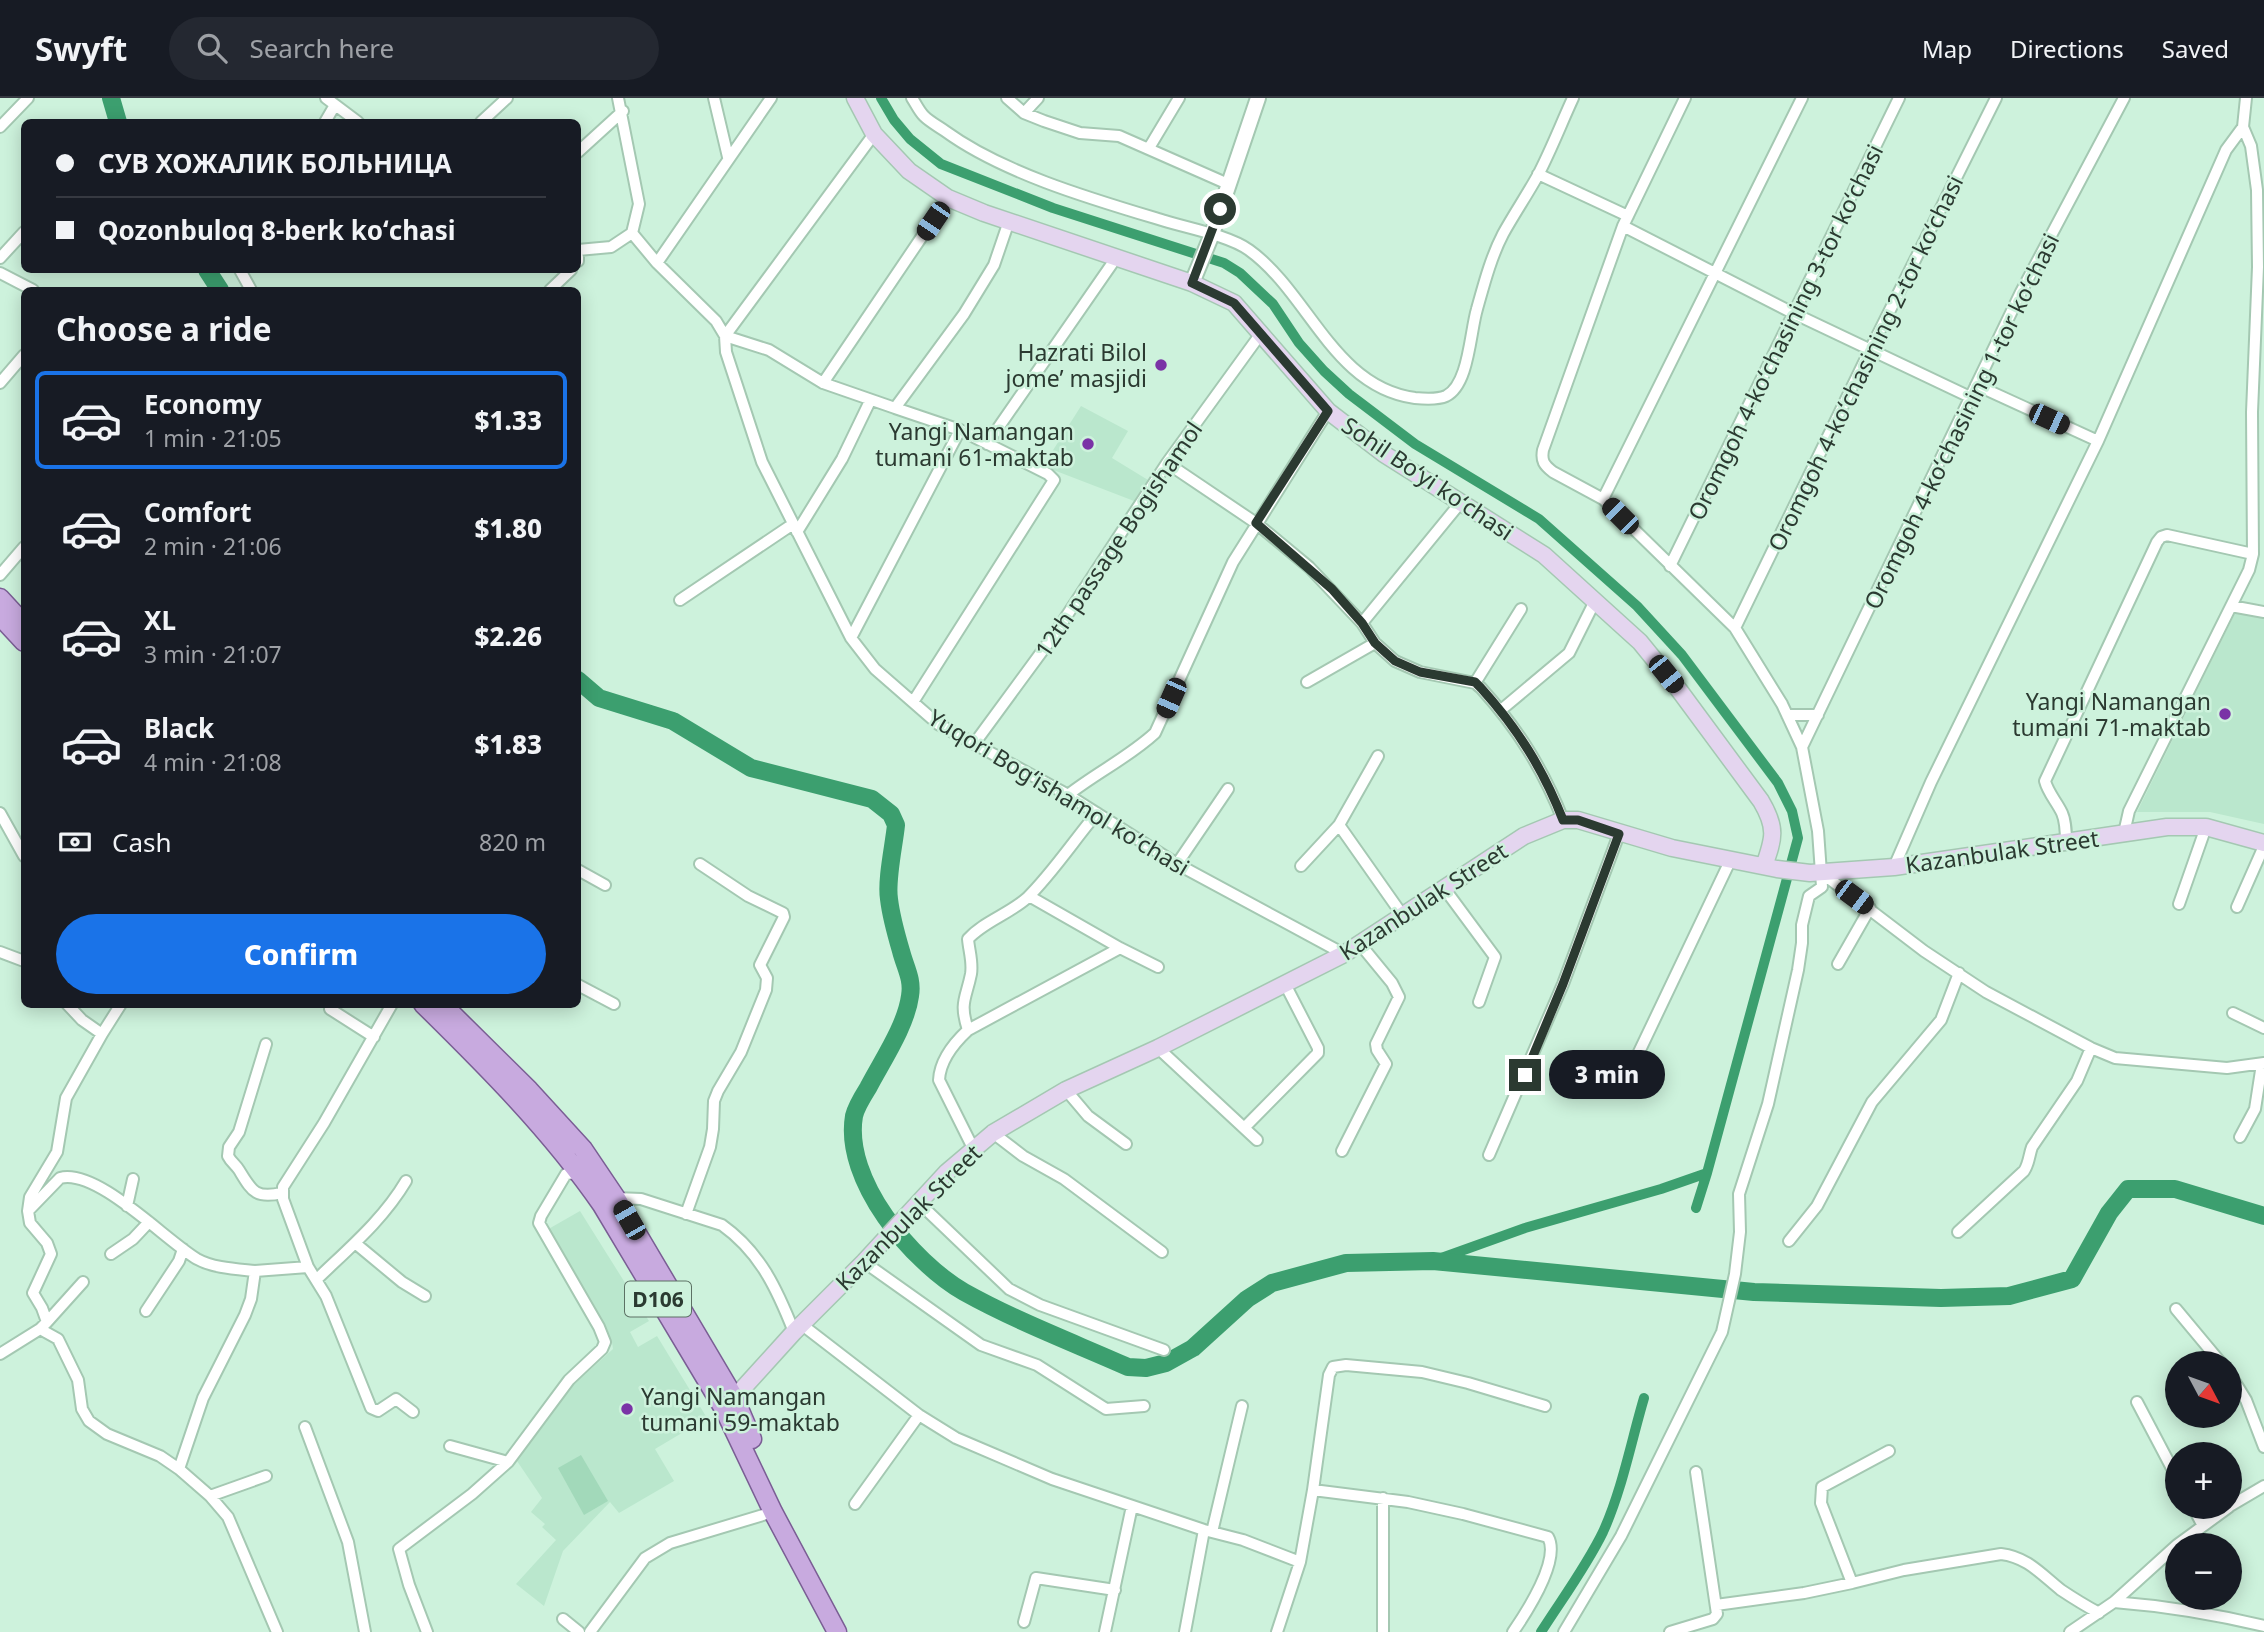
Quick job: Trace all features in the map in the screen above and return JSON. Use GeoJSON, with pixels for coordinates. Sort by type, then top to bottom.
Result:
{"type":"FeatureCollection","features":[{"type":"Feature","properties":{"kind":"main road","name":"Sohil Boʻyi koʻchasi"},"geometry":{"type":"LineString","coordinates":[[855,98],[874,134],[909,172],[948,198],[1116,258],[1193,279],[1234,303],[1328,411],[1384,454],[1544,555],[1640,642],[1761,801],[1771,819],[1773,831],[1771,868]]}},
{"type":"Feature","properties":{"kind":"main road"},"geometry":{"type":"LineString","coordinates":[[0,598],[21,621]]}},
{"type":"Feature","properties":{"kind":"main road"},"geometry":{"type":"LineString","coordinates":[[0,616],[21,639]]}},
{"type":"Feature","properties":{"kind":"main road","name":"Kazanbulak Street"},"geometry":{"type":"LineString","coordinates":[[729,1404],[797,1328],[973,1147],[1066,1090],[1158,1048],[1344,954],[1509,844],[1538,829],[1563,820],[1578,820],[1672,848],[1816,874],[1894,867],[2167,827],[2206,827],[2264,844]]}},
{"type":"Feature","properties":{"kind":"main road","name":"D106"},"geometry":{"type":"LineString","coordinates":[[427,1008],[520,1102],[580,1173],[602,1205],[729,1404],[773,1512],[837,1632]]}},
{"type":"Feature","properties":{"kind":"main road","name":"D106"},"geometry":{"type":"LineString","coordinates":[[446,1008],[583,1149],[616,1198],[850,1632]]}},
{"type":"Feature","properties":{"kind":"street"},"geometry":{"type":"LineString","coordinates":[[0,127],[28,98]]}},
{"type":"Feature","properties":{"kind":"street"},"geometry":{"type":"LineString","coordinates":[[484,119],[507,98]]}},
{"type":"Feature","properties":{"kind":"street"},"geometry":{"type":"LineString","coordinates":[[581,250],[611,247],[632,233],[639,204],[618,98]]}},
{"type":"Feature","properties":{"kind":"street"},"geometry":{"type":"LineString","coordinates":[[714,98],[728,157]]}},
{"type":"Feature","properties":{"kind":"street"},"geometry":{"type":"LineString","coordinates":[[657,263],[771,98]]}},
{"type":"Feature","properties":{"kind":"street"},"geometry":{"type":"LineString","coordinates":[[912,98],[924,116],[959,141],[1015,171],[1248,249],[1279,278],[1336,352],[1360,373],[1401,396],[1440,399],[1458,387],[1486,275],[1502,236],[1538,174],[1573,98]]}},
{"type":"Feature","properties":{"kind":"street"},"geometry":{"type":"LineString","coordinates":[[1007,98],[1024,113],[1080,133],[1118,136],[1228,184]]}},
{"type":"Feature","properties":{"kind":"street"},"geometry":{"type":"LineString","coordinates":[[1024,113],[1038,98]]}},
{"type":"Feature","properties":{"kind":"street"},"geometry":{"type":"LineString","coordinates":[[1149,148],[1179,98]]}},
{"type":"Feature","properties":{"kind":"street"},"geometry":{"type":"LineString","coordinates":[[1193,279],[1210,238],[1258,98]]}},
{"type":"Feature","properties":{"kind":"street"},"geometry":{"type":"LineString","coordinates":[[1564,1632],[1621,1536],[1722,1332],[1735,1274],[1740,1232],[1739,1194],[1768,1104],[1798,970],[1802,925],[1809,896],[1822,887],[1816,874],[1818,831],[1802,747],[1787,715],[1735,628],[1603,499],[1545,467],[1541,459],[1625,221],[1685,98]]}},
{"type":"Feature","properties":{"kind":"street"},"geometry":{"type":"LineString","coordinates":[[1603,499],[1802,98]]}},
{"type":"Feature","properties":{"kind":"street","name":"Oromgoh 4-koʻchasining 3-tor koʻchasi"},"geometry":{"type":"LineString","coordinates":[[1670,566],[1899,98]]}},
{"type":"Feature","properties":{"kind":"street","name":"Oromgoh 4-koʻchasining 2-tor koʻchasi"},"geometry":{"type":"LineString","coordinates":[[1735,628],[1996,98]]}},
{"type":"Feature","properties":{"kind":"street","name":"Oromgoh 4-koʻchasining 1-tor koʻchasi"},"geometry":{"type":"LineString","coordinates":[[1802,747],[2021,292],[2124,98]]}},
{"type":"Feature","properties":{"kind":"street"},"geometry":{"type":"LineString","coordinates":[[2124,833],[2129,811],[2249,570],[2253,554],[2252,412],[2258,267],[2256,190],[2251,146],[2243,127],[2246,98]]}},
{"type":"Feature","properties":{"kind":"street"},"geometry":{"type":"LineString","coordinates":[[325,119],[331,102],[354,119]]}},
{"type":"Feature","properties":{"kind":"street"},"geometry":{"type":"LineString","coordinates":[[581,149],[622,111]]}},
{"type":"Feature","properties":{"kind":"street"},"geometry":{"type":"LineString","coordinates":[[1894,867],[1931,782],[2098,441],[2226,150],[2243,127]]}},
{"type":"Feature","properties":{"kind":"street"},"geometry":{"type":"LineString","coordinates":[[874,134],[725,336],[769,350],[823,383],[960,430],[1048,474],[1054,480],[913,702]]}},
{"type":"Feature","properties":{"kind":"street"},"geometry":{"type":"LineString","coordinates":[[1538,174],[1793,313],[1970,397]]}},
{"type":"Feature","properties":{"kind":"street"},"geometry":{"type":"LineString","coordinates":[[823,383],[948,198]]}},
{"type":"Feature","properties":{"kind":"street"},"geometry":{"type":"LineString","coordinates":[[895,408],[964,314],[993,265],[1009,221]]}},
{"type":"Feature","properties":{"kind":"street","name":"Yuqori Bogʻishamol koʻchasi"},"geometry":{"type":"LineString","coordinates":[[632,233],[657,263],[716,321],[725,336],[726,352],[762,462],[851,638],[875,669],[938,724],[1068,795],[1177,864],[1344,954]]}},
{"type":"Feature","properties":{"kind":"street"},"geometry":{"type":"LineString","coordinates":[[0,258],[21,235]]}},
{"type":"Feature","properties":{"kind":"street"},"geometry":{"type":"LineString","coordinates":[[987,443],[1116,258]]}},
{"type":"Feature","properties":{"kind":"street"},"geometry":{"type":"LineString","coordinates":[[0,273],[27,287]]}},
{"type":"Feature","properties":{"kind":"street"},"geometry":{"type":"LineString","coordinates":[[553,287],[567,273]]}},
{"type":"Feature","properties":{"kind":"street","name":"12th passage Bogishamol"},"geometry":{"type":"LineString","coordinates":[[974,744],[1054,635],[1167,463],[1262,332]]}},
{"type":"Feature","properties":{"kind":"street"},"geometry":{"type":"LineString","coordinates":[[0,383],[21,358]]}},
{"type":"Feature","properties":{"kind":"street"},"geometry":{"type":"LineString","coordinates":[[1976,385],[2098,441]]}},
{"type":"Feature","properties":{"kind":"street"},"geometry":{"type":"LineString","coordinates":[[680,600],[795,528],[842,459],[870,401]]}},
{"type":"Feature","properties":{"kind":"street"},"geometry":{"type":"LineString","coordinates":[[1068,795],[1118,759],[1136,751],[1155,733],[1233,562],[1328,411]]}},
{"type":"Feature","properties":{"kind":"street"},"geometry":{"type":"LineString","coordinates":[[851,638],[960,430]]}},
{"type":"Feature","properties":{"kind":"street"},"geometry":{"type":"LineString","coordinates":[[1167,463],[1256,523],[1309,567],[1362,623],[1375,643],[1395,661],[1420,672],[1475,682],[1519,732],[1550,786],[1563,820]]}},
{"type":"Feature","properties":{"kind":"street"},"geometry":{"type":"LineString","coordinates":[[1362,623],[1461,502]]}},
{"type":"Feature","properties":{"kind":"street"},"geometry":{"type":"LineString","coordinates":[[2066,843],[2066,824],[2046,788],[2045,781],[2157,542],[2161,537],[2167,536],[2253,554]]}},
{"type":"Feature","properties":{"kind":"street"},"geometry":{"type":"LineString","coordinates":[[0,575],[21,550]]}},
{"type":"Feature","properties":{"kind":"street"},"geometry":{"type":"LineString","coordinates":[[1501,710],[1569,653],[1595,601]]}},
{"type":"Feature","properties":{"kind":"street"},"geometry":{"type":"LineString","coordinates":[[2231,606],[2264,612]]}},
{"type":"Feature","properties":{"kind":"street"},"geometry":{"type":"LineString","coordinates":[[1475,682],[1521,609]]}},
{"type":"Feature","properties":{"kind":"street"},"geometry":{"type":"LineString","coordinates":[[1307,682],[1375,643]]}},
{"type":"Feature","properties":{"kind":"street"},"geometry":{"type":"LineString","coordinates":[[1787,715],[1818,715]]}},
{"type":"Feature","properties":{"kind":"street"},"geometry":{"type":"LineString","coordinates":[[1301,866],[1339,825],[1378,756]]}},
{"type":"Feature","properties":{"kind":"street"},"geometry":{"type":"LineString","coordinates":[[1177,864],[1228,789]]}},
{"type":"Feature","properties":{"kind":"street"},"geometry":{"type":"LineString","coordinates":[[0,813],[21,851]]}},
{"type":"Feature","properties":{"kind":"street"},"geometry":{"type":"LineString","coordinates":[[968,1030],[963,1014],[963,997],[971,974],[968,939],[1029,896],[1097,813]]}},
{"type":"Feature","properties":{"kind":"street"},"geometry":{"type":"LineString","coordinates":[[1339,825],[1403,916]]}},
{"type":"Feature","properties":{"kind":"street"},"geometry":{"type":"LineString","coordinates":[[2179,904],[2206,827]]}},
{"type":"Feature","properties":{"kind":"street"},"geometry":{"type":"LineString","coordinates":[[1489,1155],[1563,984],[1619,834]]}},
{"type":"Feature","properties":{"kind":"street"},"geometry":{"type":"LineString","coordinates":[[2237,908],[2264,844]]}},
{"type":"Feature","properties":{"kind":"street"},"geometry":{"type":"LineString","coordinates":[[1630,1071],[1731,859]]}},
{"type":"Feature","properties":{"kind":"street"},"geometry":{"type":"LineString","coordinates":[[686,1214],[710,1147],[714,1101],[741,1052],[766,990],[767,978],[760,965],[784,917],[783,912],[748,896],[700,864]]}},
{"type":"Feature","properties":{"kind":"street"},"geometry":{"type":"LineString","coordinates":[[581,872],[605,885]]}},
{"type":"Feature","properties":{"kind":"street"},"geometry":{"type":"LineString","coordinates":[[1816,874],[1870,908],[1915,944],[1986,992],[2091,1048],[2116,1058],[2227,1068],[2263,1064],[2255,1109],[2240,1137]]}},
{"type":"Feature","properties":{"kind":"street"},"geometry":{"type":"LineString","coordinates":[[1444,888],[1494,957],[1479,1002]]}},
{"type":"Feature","properties":{"kind":"street"},"geometry":{"type":"LineString","coordinates":[[1029,896],[1158,967]]}},
{"type":"Feature","properties":{"kind":"street"},"geometry":{"type":"LineString","coordinates":[[1838,964],[1870,908]]}},
{"type":"Feature","properties":{"kind":"street"},"geometry":{"type":"LineString","coordinates":[[1342,1151],[1386,1064],[1376,1044],[1399,997],[1392,983],[1360,944]]}},
{"type":"Feature","properties":{"kind":"street"},"geometry":{"type":"LineString","coordinates":[[973,1147],[939,1080],[944,1059],[958,1039],[968,1030],[1120,948]]}},
{"type":"Feature","properties":{"kind":"street"},"geometry":{"type":"LineString","coordinates":[[0,952],[21,960]]}},
{"type":"Feature","properties":{"kind":"street"},"geometry":{"type":"LineString","coordinates":[[1789,1241],[1816,1206],[1872,1102],[1941,1020],[1959,973]]}},
{"type":"Feature","properties":{"kind":"street"},"geometry":{"type":"LineString","coordinates":[[1244,1128],[1318,1053],[1318,1048],[1284,984]]}},
{"type":"Feature","properties":{"kind":"street"},"geometry":{"type":"LineString","coordinates":[[581,987],[614,1004]]}},
{"type":"Feature","properties":{"kind":"street"},"geometry":{"type":"LineString","coordinates":[[71,1008],[102,1034]]}},
{"type":"Feature","properties":{"kind":"street"},"geometry":{"type":"LineString","coordinates":[[118,1008],[66,1098],[57,1152],[30,1197],[30,1223],[47,1243],[51,1254],[33,1293],[43,1308],[44,1325],[58,1339],[78,1380],[82,1409],[89,1421],[107,1434],[160,1456],[180,1468],[210,1496],[228,1517],[277,1632]]}},
{"type":"Feature","properties":{"kind":"street"},"geometry":{"type":"LineString","coordinates":[[390,1008],[324,1123],[283,1187],[282,1194],[308,1267],[326,1296],[371,1408],[378,1411],[396,1399],[412,1412]]}},
{"type":"Feature","properties":{"kind":"street"},"geometry":{"type":"LineString","coordinates":[[330,1009],[374,1037]]}},
{"type":"Feature","properties":{"kind":"street"},"geometry":{"type":"LineString","coordinates":[[2233,1013],[2264,1028]]}},
{"type":"Feature","properties":{"kind":"street"},"geometry":{"type":"LineString","coordinates":[[267,1044],[239,1132],[229,1147],[228,1156],[251,1189],[263,1195],[282,1194]]}},
{"type":"Feature","properties":{"kind":"street"},"geometry":{"type":"LineString","coordinates":[[1158,1048],[1257,1140]]}},
{"type":"Feature","properties":{"kind":"street"},"geometry":{"type":"LineString","coordinates":[[1958,1232],[2024,1171],[2036,1140],[2077,1081],[2091,1048]]}},
{"type":"Feature","properties":{"kind":"street"},"geometry":{"type":"LineString","coordinates":[[1066,1090],[1088,1116],[1126,1144]]}},
{"type":"Feature","properties":{"kind":"street"},"geometry":{"type":"LineString","coordinates":[[993,1133],[1023,1156],[1065,1179],[1162,1252]]}},
{"type":"Feature","properties":{"kind":"street"},"geometry":{"type":"LineString","coordinates":[[427,1632],[399,1549],[472,1494],[508,1462],[569,1380],[602,1349],[605,1342],[539,1223],[566,1174],[580,1173]]}},
{"type":"Feature","properties":{"kind":"street"},"geometry":{"type":"LineString","coordinates":[[28,1211],[53,1184],[66,1176],[85,1179],[127,1206],[199,1260],[255,1271],[308,1267]]}},
{"type":"Feature","properties":{"kind":"street"},"geometry":{"type":"LineString","coordinates":[[127,1206],[132,1180]]}},
{"type":"Feature","properties":{"kind":"street"},"geometry":{"type":"LineString","coordinates":[[316,1280],[390,1205],[405,1181]]}},
{"type":"Feature","properties":{"kind":"street"},"geometry":{"type":"LineString","coordinates":[[616,1198],[641,1199],[722,1225],[760,1260],[797,1328],[919,1415],[956,1438],[1052,1479],[1243,1540],[1300,1562]]}},
{"type":"Feature","properties":{"kind":"street"},"geometry":{"type":"LineString","coordinates":[[918,1202],[1009,1289],[1040,1305],[1164,1350]]}},
{"type":"Feature","properties":{"kind":"street"},"geometry":{"type":"LineString","coordinates":[[111,1254],[133,1239],[149,1222]]}},
{"type":"Feature","properties":{"kind":"street"},"geometry":{"type":"LineString","coordinates":[[355,1242],[402,1282],[425,1296]]}},
{"type":"Feature","properties":{"kind":"street"},"geometry":{"type":"LineString","coordinates":[[146,1311],[179,1261],[183,1249]]}},
{"type":"Feature","properties":{"kind":"street"},"geometry":{"type":"LineString","coordinates":[[864,1262],[981,1345],[1037,1365],[1106,1409],[1144,1406]]}},
{"type":"Feature","properties":{"kind":"street"},"geometry":{"type":"LineString","coordinates":[[180,1468],[203,1398],[248,1307],[255,1271]]}},
{"type":"Feature","properties":{"kind":"street"},"geometry":{"type":"LineString","coordinates":[[0,1354],[44,1325],[83,1282]]}},
{"type":"Feature","properties":{"kind":"street"},"geometry":{"type":"LineString","coordinates":[[2176,1309],[2211,1351]]}},
{"type":"Feature","properties":{"kind":"street"},"geometry":{"type":"LineString","coordinates":[[1277,1632],[1300,1562],[1329,1375],[1337,1365],[1422,1372],[1545,1406]]}},
{"type":"Feature","properties":{"kind":"street"},"geometry":{"type":"LineString","coordinates":[[2242,1394],[2264,1447]]}},
{"type":"Feature","properties":{"kind":"street"},"geometry":{"type":"LineString","coordinates":[[2137,1402],[2165,1455]]}},
{"type":"Feature","properties":{"kind":"street"},"geometry":{"type":"LineString","coordinates":[[1185,1632],[1208,1531],[1242,1406]]}},
{"type":"Feature","properties":{"kind":"street"},"geometry":{"type":"LineString","coordinates":[[855,1504],[919,1415]]}},
{"type":"Feature","properties":{"kind":"street"},"geometry":{"type":"LineString","coordinates":[[305,1427],[348,1542],[365,1632]]}},
{"type":"Feature","properties":{"kind":"street"},"geometry":{"type":"LineString","coordinates":[[450,1446],[508,1462]]}},
{"type":"Feature","properties":{"kind":"street"},"geometry":{"type":"LineString","coordinates":[[1852,1584],[1821,1503],[1822,1487],[1889,1451]]}},
{"type":"Feature","properties":{"kind":"street"},"geometry":{"type":"LineString","coordinates":[[1670,1632],[1713,1619],[1717,1614],[1696,1472]]}},
{"type":"Feature","properties":{"kind":"street"},"geometry":{"type":"LineString","coordinates":[[210,1496],[266,1476]]}},
{"type":"Feature","properties":{"kind":"street"},"geometry":{"type":"LineString","coordinates":[[2242,1499],[2264,1486]]}},
{"type":"Feature","properties":{"kind":"street"},"geometry":{"type":"LineString","coordinates":[[1313,1490],[1383,1498],[1463,1514],[1548,1537],[1551,1543],[1542,1584],[1513,1632]]}},
{"type":"Feature","properties":{"kind":"street"},"geometry":{"type":"LineString","coordinates":[[1383,1498],[1383,1632]]}},
{"type":"Feature","properties":{"kind":"street"},"geometry":{"type":"LineString","coordinates":[[1105,1632],[1132,1506]]}},
{"type":"Feature","properties":{"kind":"street"},"geometry":{"type":"LineString","coordinates":[[590,1632],[645,1558],[670,1543],[773,1512]]}},
{"type":"Feature","properties":{"kind":"street"},"geometry":{"type":"LineString","coordinates":[[2199,1519],[2203,1526]]}},
{"type":"Feature","properties":{"kind":"street"},"geometry":{"type":"LineString","coordinates":[[2193,1533],[2213,1519]]}},
{"type":"Feature","properties":{"kind":"street"},"geometry":{"type":"LineString","coordinates":[[1716,1605],[1852,1584],[1904,1570],[2001,1554],[2026,1561],[2076,1600],[2099,1613]]}},
{"type":"Feature","properties":{"kind":"street"},"geometry":{"type":"LineString","coordinates":[[2070,1632],[2114,1602],[2165,1556]]}},
{"type":"Feature","properties":{"kind":"street"},"geometry":{"type":"LineString","coordinates":[[1024,1622],[1036,1578],[1115,1590]]}},
{"type":"Feature","properties":{"kind":"street"},"geometry":{"type":"LineString","coordinates":[[2114,1602],[2164,1606],[2264,1626]]}},
{"type":"Feature","properties":{"kind":"street"},"geometry":{"type":"LineString","coordinates":[[563,1619],[579,1632]]}},
{"type":"Feature","properties":{"kind":"shaded area","name":"Yangi Namangan tumani 61-maktab"},"geometry":{"type":"Polygon","coordinates":[[[1081,406],[1128,431],[1112,458],[1148,480],[1134,501],[1043,466],[1081,406]]]}},
{"type":"Feature","properties":{"kind":"shaded area","name":"Yangi Namangan tumani 71-maktab"},"geometry":{"type":"Polygon","coordinates":[[[2236,611],[2264,616],[2264,824],[2210,812],[2137,812],[2236,611]]]}},
{"type":"Feature","properties":{"kind":"shaded area","name":"Yangi Namangan tumani 59-maktab"},"geometry":{"type":"Polygon","coordinates":[[[580,1211],[649,1321],[630,1332],[638,1347],[657,1336],[707,1418],[655,1449],[674,1481],[619,1513],[610,1502],[563,1551],[544,1606],[516,1584],[556,1540],[542,1527],[545,1524],[531,1512],[542,1498],[517,1461],[557,1400],[613,1349],[612,1342],[545,1231],[580,1211]]]}},
{"type":"Feature","properties":{"kind":"shaded area"},"geometry":{"type":"Polygon","coordinates":[[[581,1455],[608,1501],[584,1515],[558,1468],[581,1455]]]}},
{"type":"Feature","properties":{"kind":"waterway"},"geometry":{"type":"LineString","coordinates":[[111,98],[117,119]]}},
{"type":"Feature","properties":{"kind":"waterway"},"geometry":{"type":"LineString","coordinates":[[881,98],[910,139],[941,164],[1053,208],[1224,263],[1240,273],[1273,304],[1299,343],[1349,394],[1415,444],[1539,519],[1637,606],[1682,655],[1778,783],[1792,811],[1798,838],[1696,1208]]}},
{"type":"Feature","properties":{"kind":"waterway"},"geometry":{"type":"LineString","coordinates":[[209,273],[218,287]]}},
{"type":"Feature","properties":{"kind":"waterway"},"geometry":{"type":"LineString","coordinates":[[581,683],[599,698],[673,721],[751,768],[872,799],[891,814],[896,825],[888,891],[911,990],[899,1031],[854,1116],[853,1141],[859,1166],[870,1192],[903,1240],[923,1261],[964,1292],[1004,1313],[1128,1367],[1146,1368],[1166,1363],[1193,1348],[1247,1299],[1272,1283],[1346,1263],[1433,1261],[1754,1292],[1941,1298],[2009,1296],[2072,1279],[2109,1213],[2128,1189],[2175,1189],[2264,1216]]}},
{"type":"Feature","properties":{"kind":"waterway"},"geometry":{"type":"LineString","coordinates":[[1433,1261],[1525,1228],[1707,1173]]}},
{"type":"Feature","properties":{"kind":"waterway"},"geometry":{"type":"LineString","coordinates":[[1541,1632],[1603,1532],[1621,1483],[1644,1398]]}},
{"type":"Feature","properties":{"kind":"place","name":"Hazrati Bilol jome’ masjidi"},"geometry":{"type":"Point","coordinates":[1161,365]}},
{"type":"Feature","properties":{"kind":"place","name":"Yangi Namangan tumani 61-maktab"},"geometry":{"type":"Point","coordinates":[1088,444]}},
{"type":"Feature","properties":{"kind":"place","name":"Yangi Namangan tumani 71-maktab"},"geometry":{"type":"Point","coordinates":[2225,714]}},
{"type":"Feature","properties":{"kind":"place","name":"Yangi Namangan tumani 59-maktab"},"geometry":{"type":"Point","coordinates":[627,1409]}},
{"type":"Feature","properties":{"kind":"route"},"geometry":{"type":"LineString","coordinates":[[1220,209],[1192,283],[1234,303],[1328,411],[1256,523],[1332,589],[1362,623],[1375,643],[1395,661],[1440,678],[1475,682],[1519,732],[1550,786],[1563,820],[1578,820],[1619,834],[1563,984],[1525,1075]]}}]}
